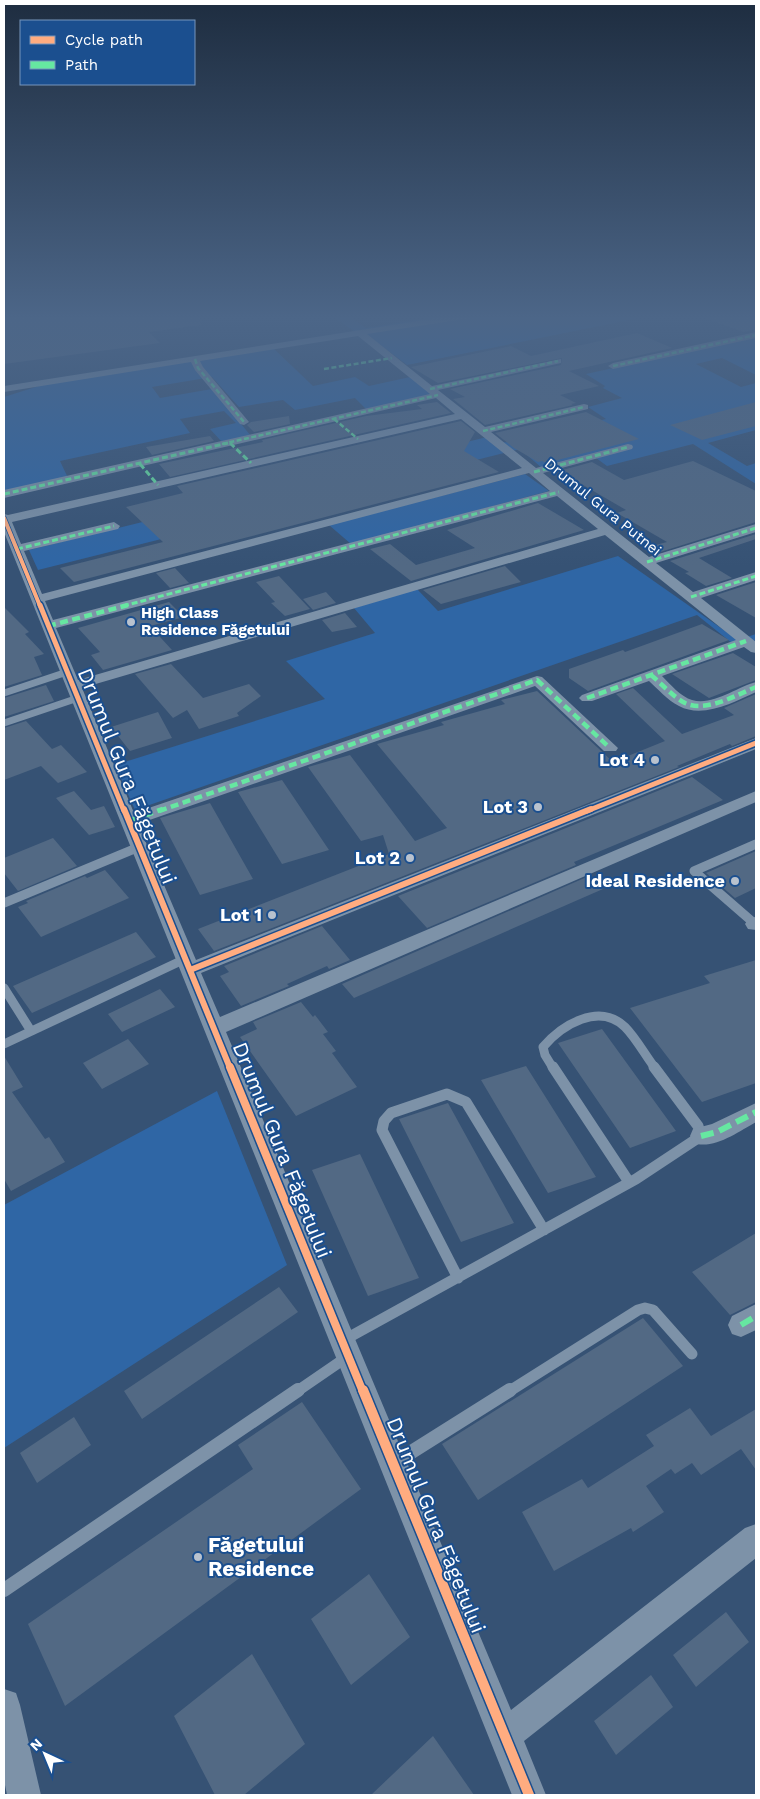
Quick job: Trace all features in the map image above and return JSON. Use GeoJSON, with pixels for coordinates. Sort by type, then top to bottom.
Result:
{"type":"FeatureCollection","features":[{"type":"Feature","properties":{"kind":"street"},"geometry":{"type":"LineString","coordinates":[[224,399],[244,422]]}},
{"type":"Feature","properties":{"kind":"street"},"geometry":{"type":"LineString","coordinates":[[4,494],[334,419],[408,399]]}},
{"type":"Feature","properties":{"kind":"street","name":"Drumul Gura Putnei"},"geometry":{"type":"LineString","coordinates":[[443,399],[751,645]]}},
{"type":"Feature","properties":{"kind":"street"},"geometry":{"type":"LineString","coordinates":[[483,431],[584,407]]}},
{"type":"Feature","properties":{"kind":"street"},"geometry":{"type":"LineString","coordinates":[[4,519],[463,415]]}},
{"type":"Feature","properties":{"kind":"street"},"geometry":{"type":"LineString","coordinates":[[334,419],[358,439]]}},
{"type":"Feature","properties":{"kind":"street"},"geometry":{"type":"LineString","coordinates":[[230,443],[251,463]]}},
{"type":"Feature","properties":{"kind":"street"},"geometry":{"type":"LineString","coordinates":[[37,599],[532,470],[628,447]]}},
{"type":"Feature","properties":{"kind":"street"},"geometry":{"type":"LineString","coordinates":[[140,464],[158,485]]}},
{"type":"Feature","properties":{"kind":"street"},"geometry":{"type":"LineString","coordinates":[[48,626],[559,492]]}},
{"type":"Feature","properties":{"kind":"street","name":"Drumul Gura Făgetului"},"geometry":{"type":"LineString","coordinates":[[4,519],[529,1795]]}},
{"type":"Feature","properties":{"kind":"street"},"geometry":{"type":"LineString","coordinates":[[17,550],[114,526]]}},
{"type":"Feature","properties":{"kind":"street"},"geometry":{"type":"LineString","coordinates":[[647,562],[756,528]]}},
{"type":"Feature","properties":{"kind":"street"},"geometry":{"type":"LineString","coordinates":[[73,685],[607,530]]}},
{"type":"Feature","properties":{"kind":"street"},"geometry":{"type":"LineString","coordinates":[[691,597],[756,576]]}},
{"type":"Feature","properties":{"kind":"street"},"geometry":{"type":"LineString","coordinates":[[587,698],[652,675],[751,645]]}},
{"type":"Feature","properties":{"kind":"street"},"geometry":{"type":"LineString","coordinates":[[652,675],[685,703],[695,707],[708,705],[756,687]]}},
{"type":"Feature","properties":{"kind":"street"},"geometry":{"type":"LineString","coordinates":[[128,821],[537,680],[610,748]]}},
{"type":"Feature","properties":{"kind":"street"},"geometry":{"type":"LineString","coordinates":[[188,965],[756,743]]}},
{"type":"Feature","properties":{"kind":"street"},"geometry":{"type":"LineString","coordinates":[[214,1028],[756,796]]}},
{"type":"Feature","properties":{"kind":"street"},"geometry":{"type":"LineString","coordinates":[[700,1136],[717,1132],[756,1112]]}},
{"type":"Feature","properties":{"kind":"street"},"geometry":{"type":"LineString","coordinates":[[504,1736],[756,1538]]}},
{"type":"Feature","properties":{"kind":"street"},"geometry":{"type":"LineString","coordinates":[[4,1705],[24,1795]]}},
{"type":"Feature","properties":{"kind":"lane"},"geometry":{"type":"LineString","coordinates":[[4,693],[73,685]]}},
{"type":"Feature","properties":{"kind":"lane"},"geometry":{"type":"LineString","coordinates":[[4,723],[73,685]]}},
{"type":"Feature","properties":{"kind":"lane"},"geometry":{"type":"LineString","coordinates":[[755,923],[694,871],[756,844]]}},
{"type":"Feature","properties":{"kind":"lane"},"geometry":{"type":"LineString","coordinates":[[4,903],[139,847]]}},
{"type":"Feature","properties":{"kind":"lane"},"geometry":{"type":"LineString","coordinates":[[4,1044],[188,965]]}},
{"type":"Feature","properties":{"kind":"lane"},"geometry":{"type":"LineString","coordinates":[[4,988],[31,1031]]}},
{"type":"Feature","properties":{"kind":"lane"},"geometry":{"type":"LineString","coordinates":[[4,1590],[346,1348],[458,1278],[544,1230],[677,1155],[700,1136],[698,1126],[625,1027],[602,1016],[585,1018],[552,1035],[543,1047],[545,1055],[629,1182]]}},
{"type":"Feature","properties":{"kind":"lane"},"geometry":{"type":"LineString","coordinates":[[458,1278],[382,1130],[384,1121],[391,1113],[447,1094],[466,1102],[544,1230]]}},
{"type":"Feature","properties":{"kind":"lane"},"geometry":{"type":"LineString","coordinates":[[393,1463],[638,1310],[645,1308],[653,1310],[692,1354]]}},
{"type":"Feature","properties":{"kind":"shaded area"},"geometry":{"type":"Polygon","coordinates":[[[4,399],[220,399],[251,436],[222,442],[210,429],[236,423],[224,411],[180,419],[190,433],[60,461],[68,478],[4,492],[4,399]]]}},
{"type":"Feature","properties":{"kind":"shaded area"},"geometry":{"type":"Polygon","coordinates":[[[232,399],[350,399],[295,410],[283,400],[239,407],[232,399]]]}},
{"type":"Feature","properties":{"kind":"shaded area"},"geometry":{"type":"Polygon","coordinates":[[[356,399],[415,399],[367,410],[356,399]]]}},
{"type":"Feature","properties":{"kind":"shaded area"},"geometry":{"type":"Polygon","coordinates":[[[618,399],[756,399],[756,430],[708,443],[747,466],[756,463],[756,484],[693,444],[607,466],[592,455],[542,468],[520,449],[38,570],[29,550],[487,437],[492,443],[512,442],[606,419],[588,407],[618,399]]]}},
{"type":"Feature","properties":{"kind":"shaded area"},"geometry":{"type":"Polygon","coordinates":[[[525,474],[549,491],[351,544],[329,525],[525,474]]]}},
{"type":"Feature","properties":{"kind":"shaded area"},"geometry":{"type":"Polygon","coordinates":[[[618,556],[738,640],[756,634],[756,640],[737,647],[697,615],[135,810],[115,765],[325,699],[286,661],[375,633],[354,608],[417,589],[438,611],[618,556]]]}},
{"type":"Feature","properties":{"kind":"shaded area"},"geometry":{"type":"Polygon","coordinates":[[[217,1091],[287,1265],[4,1448],[4,1205],[217,1091]]]}},
{"type":"Feature","properties":{"kind":"building"},"geometry":{"type":"Polygon","coordinates":[[[453,399],[568,399],[576,403],[485,425],[453,399]]]}},
{"type":"Feature","properties":{"kind":"building"},"geometry":{"type":"Polygon","coordinates":[[[437,402],[451,413],[170,477],[159,464],[263,442],[262,440],[366,416],[422,409],[417,405],[437,402]]]}},
{"type":"Feature","properties":{"kind":"building"},"geometry":{"type":"Polygon","coordinates":[[[756,402],[756,426],[702,440],[670,425],[756,402]]]}},
{"type":"Feature","properties":{"kind":"building"},"geometry":{"type":"Polygon","coordinates":[[[586,412],[639,439],[546,463],[538,462],[514,448],[495,433],[586,412]]]}},
{"type":"Feature","properties":{"kind":"building"},"geometry":{"type":"Polygon","coordinates":[[[289,416],[290,424],[254,432],[247,425],[251,422],[289,416]]]}},
{"type":"Feature","properties":{"kind":"building"},"geometry":{"type":"Polygon","coordinates":[[[461,421],[475,432],[464,451],[499,472],[74,582],[60,568],[163,542],[126,507],[183,493],[177,486],[461,421]]]}},
{"type":"Feature","properties":{"kind":"building"},"geometry":{"type":"Polygon","coordinates":[[[210,436],[214,441],[152,455],[146,447],[210,436]]]}},
{"type":"Feature","properties":{"kind":"building"},"geometry":{"type":"Polygon","coordinates":[[[693,461],[756,491],[756,522],[657,553],[648,547],[667,542],[617,513],[626,510],[559,471],[592,462],[624,480],[693,461]]]}},
{"type":"Feature","properties":{"kind":"building"},"geometry":{"type":"Polygon","coordinates":[[[538,503],[584,530],[411,581],[370,549],[390,544],[416,565],[475,548],[447,530],[538,503]]]}},
{"type":"Feature","properties":{"kind":"building"},"geometry":{"type":"Polygon","coordinates":[[[756,534],[756,539],[699,558],[732,578],[706,586],[685,573],[689,572],[670,561],[756,534]]]}},
{"type":"Feature","properties":{"kind":"building"},"geometry":{"type":"Polygon","coordinates":[[[505,566],[521,582],[441,604],[423,590],[505,566]]]}},
{"type":"Feature","properties":{"kind":"building"},"geometry":{"type":"Polygon","coordinates":[[[175,568],[189,583],[170,588],[156,573],[175,568]]]}},
{"type":"Feature","properties":{"kind":"building"},"geometry":{"type":"Polygon","coordinates":[[[279,576],[310,609],[285,616],[271,603],[275,602],[256,582],[279,576]]]}},
{"type":"Feature","properties":{"kind":"building"},"geometry":{"type":"Polygon","coordinates":[[[756,582],[756,618],[716,595],[756,582]]]}},
{"type":"Feature","properties":{"kind":"building"},"geometry":{"type":"Polygon","coordinates":[[[326,592],[336,603],[313,610],[303,599],[326,592]]]}},
{"type":"Feature","properties":{"kind":"building"},"geometry":{"type":"Polygon","coordinates":[[[169,602],[184,617],[150,626],[172,650],[103,670],[91,655],[100,652],[78,628],[169,602]]]}},
{"type":"Feature","properties":{"kind":"building"},"geometry":{"type":"Polygon","coordinates":[[[4,607],[29,632],[25,634],[44,654],[34,657],[42,675],[4,687],[4,607]]]}},
{"type":"Feature","properties":{"kind":"building"},"geometry":{"type":"Polygon","coordinates":[[[345,613],[357,627],[332,632],[322,620],[345,613]]]}},
{"type":"Feature","properties":{"kind":"building"},"geometry":{"type":"Polygon","coordinates":[[[702,624],[729,640],[588,691],[569,678],[569,669],[623,650],[625,652],[702,624]]]}},
{"type":"Feature","properties":{"kind":"building"},"geometry":{"type":"Polygon","coordinates":[[[733,653],[756,667],[756,680],[709,698],[672,674],[733,653]]]}},
{"type":"Feature","properties":{"kind":"building"},"geometry":{"type":"Polygon","coordinates":[[[171,664],[203,698],[249,684],[261,696],[237,713],[239,716],[199,729],[187,710],[173,718],[135,674],[171,664]]]}},
{"type":"Feature","properties":{"kind":"building"},"geometry":{"type":"Polygon","coordinates":[[[46,685],[54,701],[4,717],[4,698],[46,685]]]}},
{"type":"Feature","properties":{"kind":"building"},"geometry":{"type":"Polygon","coordinates":[[[633,688],[682,734],[734,715],[724,708],[756,694],[756,736],[732,746],[730,744],[677,766],[679,767],[214,951],[198,929],[389,854],[383,835],[361,841],[308,767],[350,755],[415,841],[447,828],[377,744],[444,725],[441,722],[505,704],[501,700],[537,691],[613,762],[665,741],[616,694],[633,688]]]}},
{"type":"Feature","properties":{"kind":"building"},"geometry":{"type":"Polygon","coordinates":[[[158,712],[172,738],[130,751],[111,727],[158,712]]]}},
{"type":"Feature","properties":{"kind":"building"},"geometry":{"type":"Polygon","coordinates":[[[26,721],[52,749],[61,745],[87,772],[58,783],[41,766],[4,780],[4,728],[26,721]]]}},
{"type":"Feature","properties":{"kind":"building"},"geometry":{"type":"Polygon","coordinates":[[[692,777],[723,800],[574,862],[576,865],[427,928],[398,896],[692,777]]]}},
{"type":"Feature","properties":{"kind":"building"},"geometry":{"type":"Polygon","coordinates":[[[282,780],[329,850],[282,864],[238,792],[282,780]]]}},
{"type":"Feature","properties":{"kind":"building"},"geometry":{"type":"Polygon","coordinates":[[[74,791],[91,810],[104,806],[115,827],[89,835],[56,798],[74,791]]]}},
{"type":"Feature","properties":{"kind":"building"},"geometry":{"type":"Polygon","coordinates":[[[210,803],[253,879],[200,895],[160,818],[210,803]]]}},
{"type":"Feature","properties":{"kind":"building"},"geometry":{"type":"Polygon","coordinates":[[[53,838],[77,866],[18,891],[4,873],[4,858],[53,838]]]}},
{"type":"Feature","properties":{"kind":"building","name":"Ideal Residence"},"geometry":{"type":"Polygon","coordinates":[[[756,851],[756,888],[735,898],[706,873],[756,851]]]}},
{"type":"Feature","properties":{"kind":"building"},"geometry":{"type":"Polygon","coordinates":[[[105,870],[129,898],[41,937],[18,907],[28,903],[26,901],[85,876],[87,878],[105,870]]]}},
{"type":"Feature","properties":{"kind":"building"},"geometry":{"type":"Polygon","coordinates":[[[589,876],[603,889],[354,998],[342,984],[589,876]]]}},
{"type":"Feature","properties":{"kind":"building"},"geometry":{"type":"Polygon","coordinates":[[[322,926],[350,960],[329,969],[327,966],[287,984],[289,986],[241,1006],[220,976],[229,972],[224,966],[322,926]]]}},
{"type":"Feature","properties":{"kind":"building"},"geometry":{"type":"Polygon","coordinates":[[[136,932],[156,957],[32,1013],[13,986],[136,932]]]}},
{"type":"Feature","properties":{"kind":"building"},"geometry":{"type":"Polygon","coordinates":[[[756,960],[756,1083],[702,1102],[630,1008],[710,983],[704,976],[756,960]]]}},
{"type":"Feature","properties":{"kind":"building"},"geometry":{"type":"Polygon","coordinates":[[[160,989],[175,1007],[122,1032],[108,1014],[160,989]]]}},
{"type":"Feature","properties":{"kind":"building"},"geometry":{"type":"Polygon","coordinates":[[[301,1002],[313,1017],[315,1015],[328,1032],[323,1034],[336,1051],[332,1053],[357,1087],[296,1116],[240,1037],[257,1029],[253,1022],[301,1002]]]}},
{"type":"Feature","properties":{"kind":"building"},"geometry":{"type":"Polygon","coordinates":[[[602,1029],[676,1131],[630,1148],[558,1043],[602,1029]]]}},
{"type":"Feature","properties":{"kind":"building"},"geometry":{"type":"Polygon","coordinates":[[[128,1039],[149,1064],[102,1089],[83,1063],[128,1039]]]}},
{"type":"Feature","properties":{"kind":"building"},"geometry":{"type":"Polygon","coordinates":[[[4,1056],[23,1087],[12,1092],[45,1139],[49,1137],[65,1162],[11,1191],[4,1179],[4,1056]]]}},
{"type":"Feature","properties":{"kind":"building"},"geometry":{"type":"Polygon","coordinates":[[[526,1066],[596,1177],[548,1193],[481,1080],[526,1066]]]}},
{"type":"Feature","properties":{"kind":"building"},"geometry":{"type":"Polygon","coordinates":[[[448,1103],[514,1223],[461,1242],[399,1119],[448,1103]]]}},
{"type":"Feature","properties":{"kind":"building"},"geometry":{"type":"Polygon","coordinates":[[[360,1154],[419,1278],[368,1296],[312,1170],[360,1154]]]}},
{"type":"Feature","properties":{"kind":"building"},"geometry":{"type":"Polygon","coordinates":[[[756,1233],[756,1302],[730,1315],[692,1272],[756,1233]]]}},
{"type":"Feature","properties":{"kind":"building"},"geometry":{"type":"Polygon","coordinates":[[[279,1287],[298,1312],[142,1419],[124,1391],[279,1287]]]}},
{"type":"Feature","properties":{"kind":"building"},"geometry":{"type":"Polygon","coordinates":[[[643,1318],[683,1366],[478,1500],[442,1444],[643,1318]]]}},
{"type":"Feature","properties":{"kind":"building","name":"Făgetului Residence"},"geometry":{"type":"Polygon","coordinates":[[[302,1402],[361,1489],[65,1706],[28,1624],[253,1469],[238,1445],[302,1402]]]}},
{"type":"Feature","properties":{"kind":"building"},"geometry":{"type":"Polygon","coordinates":[[[690,1408],[711,1436],[756,1409],[756,1470],[741,1449],[701,1475],[692,1463],[675,1474],[671,1469],[646,1486],[664,1512],[633,1532],[631,1528],[554,1571],[522,1512],[582,1479],[588,1488],[654,1446],[646,1435],[690,1408]]]}},
{"type":"Feature","properties":{"kind":"building"},"geometry":{"type":"Polygon","coordinates":[[[74,1417],[91,1445],[37,1483],[20,1453],[74,1417]]]}},
{"type":"Feature","properties":{"kind":"building"},"geometry":{"type":"Polygon","coordinates":[[[369,1574],[410,1637],[351,1685],[311,1619],[369,1574]]]}},
{"type":"Feature","properties":{"kind":"building"},"geometry":{"type":"Polygon","coordinates":[[[726,1612],[749,1642],[696,1687],[673,1655],[726,1612]]]}},
{"type":"Feature","properties":{"kind":"building"},"geometry":{"type":"Polygon","coordinates":[[[252,1654],[305,1744],[244,1795],[215,1795],[174,1716],[252,1654]]]}},
{"type":"Feature","properties":{"kind":"building"},"geometry":{"type":"Polygon","coordinates":[[[651,1675],[673,1707],[616,1755],[594,1721],[651,1675]]]}},
{"type":"Feature","properties":{"kind":"building"},"geometry":{"type":"Polygon","coordinates":[[[433,1736],[474,1795],[371,1795],[433,1736]]]}},
{"type":"Feature","properties":{"kind":"marked path"},"geometry":{"type":"LineString","coordinates":[[224,399],[244,422]]}},
{"type":"Feature","properties":{"kind":"marked path"},"geometry":{"type":"LineString","coordinates":[[4,494],[421,399]]}},
{"type":"Feature","properties":{"kind":"marked path"},"geometry":{"type":"LineString","coordinates":[[483,431],[584,407]]}},
{"type":"Feature","properties":{"kind":"marked path"},"geometry":{"type":"LineString","coordinates":[[334,419],[358,439]]}},
{"type":"Feature","properties":{"kind":"marked path"},"geometry":{"type":"LineString","coordinates":[[230,443],[251,463]]}},
{"type":"Feature","properties":{"kind":"marked path"},"geometry":{"type":"LineString","coordinates":[[534,472],[628,447]]}},
{"type":"Feature","properties":{"kind":"marked path"},"geometry":{"type":"LineString","coordinates":[[140,464],[158,485]]}},
{"type":"Feature","properties":{"kind":"marked path"},"geometry":{"type":"LineString","coordinates":[[48,626],[559,492]]}},
{"type":"Feature","properties":{"kind":"marked path"},"geometry":{"type":"LineString","coordinates":[[17,549],[114,526]]}},
{"type":"Feature","properties":{"kind":"marked path"},"geometry":{"type":"LineString","coordinates":[[647,562],[756,528]]}},
{"type":"Feature","properties":{"kind":"marked path"},"geometry":{"type":"LineString","coordinates":[[691,597],[756,576]]}},
{"type":"Feature","properties":{"kind":"marked path"},"geometry":{"type":"LineString","coordinates":[[587,698],[746,641]]}},
{"type":"Feature","properties":{"kind":"marked path"},"geometry":{"type":"LineString","coordinates":[[651,675],[676,697],[692,705],[710,704],[756,687]]}},
{"type":"Feature","properties":{"kind":"marked path"},"geometry":{"type":"LineString","coordinates":[[129,821],[537,680],[610,748]]}},
{"type":"Feature","properties":{"kind":"marked path"},"geometry":{"type":"LineString","coordinates":[[701,1136],[717,1132],[756,1112]]}},
{"type":"Feature","properties":{"kind":"marked path"},"geometry":{"type":"LineString","coordinates":[[741,1325],[756,1316]]}},
{"type":"Feature","properties":{"kind":"cycle path"},"geometry":{"type":"LineString","coordinates":[[4,518],[529,1795]]}},
{"type":"Feature","properties":{"kind":"cycle path"},"geometry":{"type":"LineString","coordinates":[[190,970],[756,743]]}},
{"type":"Feature","properties":{"kind":"place","name":"High Class Residence Făgetului"},"geometry":{"type":"Point","coordinates":[131,622]}},
{"type":"Feature","properties":{"kind":"place","name":"Lot 4"},"geometry":{"type":"Point","coordinates":[655,760]}},
{"type":"Feature","properties":{"kind":"place","name":"Lot 3"},"geometry":{"type":"Point","coordinates":[538,807]}},
{"type":"Feature","properties":{"kind":"place","name":"Lot 2"},"geometry":{"type":"Point","coordinates":[410,858]}},
{"type":"Feature","properties":{"kind":"place","name":"Ideal Residence"},"geometry":{"type":"Point","coordinates":[735,881]}},
{"type":"Feature","properties":{"kind":"place","name":"Lot 1"},"geometry":{"type":"Point","coordinates":[272,915]}},
{"type":"Feature","properties":{"kind":"place","name":"Făgetului Residence"},"geometry":{"type":"Point","coordinates":[198,1557]}}]}
